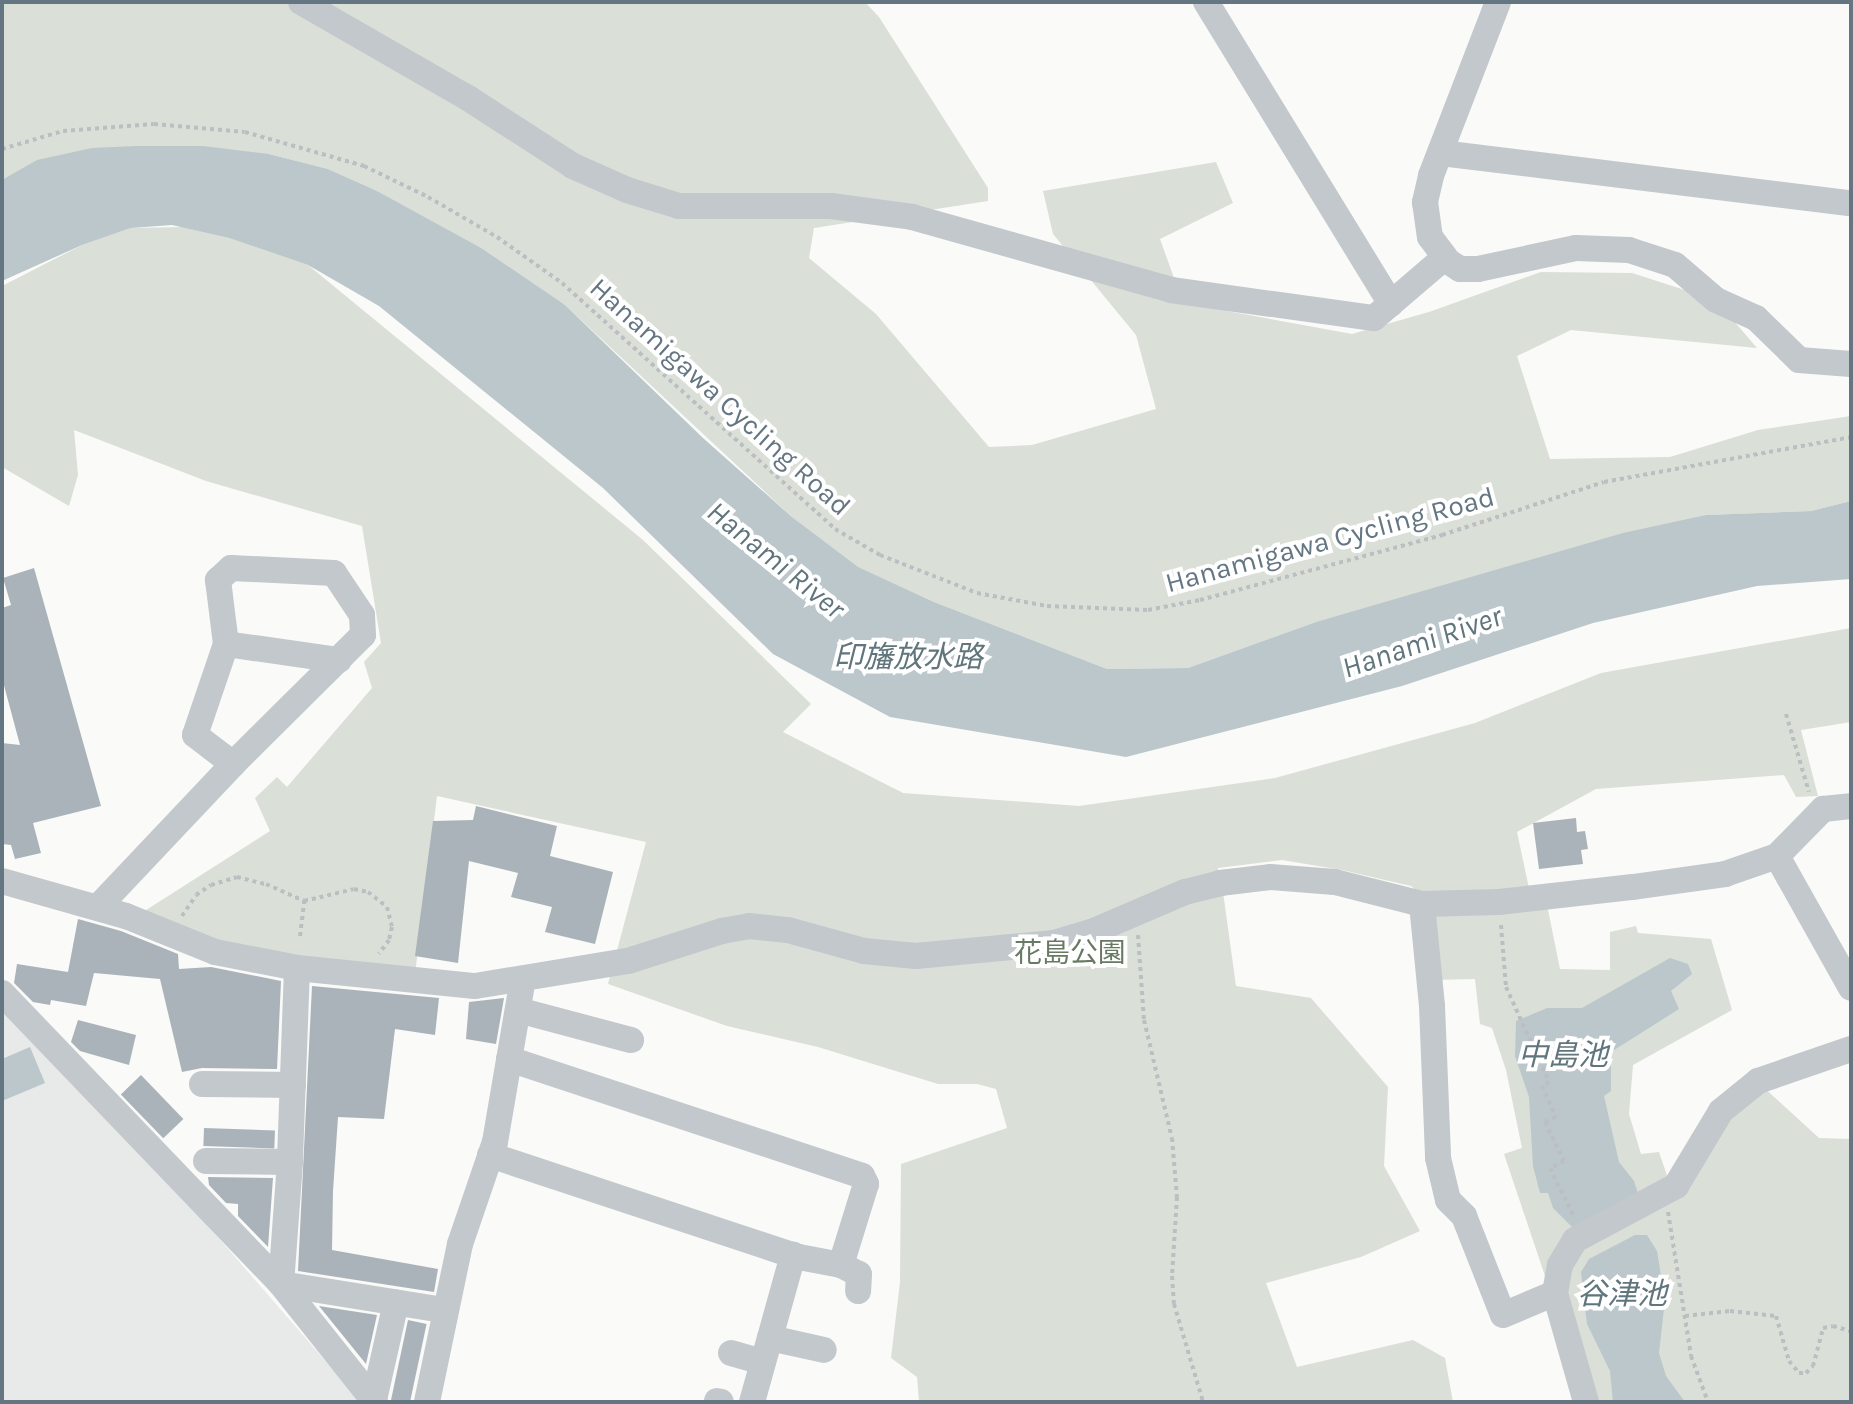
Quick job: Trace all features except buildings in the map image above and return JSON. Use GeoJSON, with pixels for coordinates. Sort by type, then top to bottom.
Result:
{"type":"FeatureCollection","features":[{"type":"Feature","properties":{"kind":"street"},"geometry":{"type":"LineString","coordinates":[[301,2],[468,98],[573,166],[627,190],[679,206],[831,206],[898,215],[1171,290],[1374,318],[1444,258]]}},
{"type":"Feature","properties":{"kind":"street"},"geometry":{"type":"LineString","coordinates":[[1206,2],[1391,304]]}},
{"type":"Feature","properties":{"kind":"street"},"geometry":{"type":"LineString","coordinates":[[1498,2],[1425,202],[1425,220],[1430,237],[1444,258],[1460,269],[1478,269],[1576,248],[1629,250],[1675,265],[1716,300],[1756,318],[1799,360],[1851,364]]}},
{"type":"Feature","properties":{"kind":"street"},"geometry":{"type":"LineString","coordinates":[[1441,153],[1851,203]]}},
{"type":"Feature","properties":{"kind":"street"},"geometry":{"type":"LineString","coordinates":[[98,907],[233,764],[363,635],[362,615],[334,573],[231,568],[218,580],[226,644],[195,735],[233,764]]}},
{"type":"Feature","properties":{"kind":"street"},"geometry":{"type":"LineString","coordinates":[[226,644],[339,660]]}},
{"type":"Feature","properties":{"kind":"street"},"geometry":{"type":"LineString","coordinates":[[2,881],[98,907],[215,952],[297,968],[475,986],[628,961],[722,931],[749,926],[788,930],[864,951],[916,956],[1054,943],[1197,889],[1270,877],[1335,882],[1422,904],[1499,902],[1725,874],[1777,856],[1823,809],[1851,806]]}},
{"type":"Feature","properties":{"kind":"street"},"geometry":{"type":"LineString","coordinates":[[1777,856],[1851,988]]}},
{"type":"Feature","properties":{"kind":"street"},"geometry":{"type":"LineString","coordinates":[[1422,904],[1432,1006],[1438,1158],[1448,1200],[1464,1216],[1503,1315],[1555,1293]]}},
{"type":"Feature","properties":{"kind":"street"},"geometry":{"type":"LineString","coordinates":[[281,1284],[290,1162],[297,968]]}},
{"type":"Feature","properties":{"kind":"street"},"geometry":{"type":"LineString","coordinates":[[427,1402],[444,1310],[468,1212],[490,1155],[523,979]]}},
{"type":"Feature","properties":{"kind":"street"},"geometry":{"type":"LineString","coordinates":[[2,993],[281,1284],[374,1401]]}},
{"type":"Feature","properties":{"kind":"street"},"geometry":{"type":"LineString","coordinates":[[518,1010],[631,1040]]}},
{"type":"Feature","properties":{"kind":"street"},"geometry":{"type":"LineString","coordinates":[[1586,1402],[1555,1293],[1560,1265],[1575,1240],[1676,1186],[1721,1111],[1758,1081],[1851,1049]]}},
{"type":"Feature","properties":{"kind":"street"},"geometry":{"type":"LineString","coordinates":[[509,1059],[862,1176],[866,1184],[841,1265]]}},
{"type":"Feature","properties":{"kind":"street"},"geometry":{"type":"LineString","coordinates":[[202,1084],[293,1085]]}},
{"type":"Feature","properties":{"kind":"street"},"geometry":{"type":"LineString","coordinates":[[490,1155],[793,1255],[841,1265],[859,1274],[858,1291]]}},
{"type":"Feature","properties":{"kind":"street"},"geometry":{"type":"LineString","coordinates":[[206,1161],[290,1162]]}},
{"type":"Feature","properties":{"kind":"street"},"geometry":{"type":"LineString","coordinates":[[752,1402],[793,1255]]}},
{"type":"Feature","properties":{"kind":"street"},"geometry":{"type":"LineString","coordinates":[[281,1284],[444,1310]]}},
{"type":"Feature","properties":{"kind":"street"},"geometry":{"type":"LineString","coordinates":[[374,1401],[396,1302]]}},
{"type":"Feature","properties":{"kind":"street"},"geometry":{"type":"LineString","coordinates":[[731,1353],[824,1350]]}},
{"type":"Feature","properties":{"kind":"path","name":"Hanamigawa Cycling Road"},"geometry":{"type":"LineString","coordinates":[[2,149],[63,131],[154,124],[245,132],[364,166],[428,197],[497,237],[562,283],[835,529],[880,555],[942,581],[977,593],[1047,606],[1148,610],[1200,600],[1442,535],[1604,482],[1851,437]]}},
{"type":"Feature","properties":{"kind":"path"},"geometry":{"type":"LineString","coordinates":[[1786,714],[1809,793],[1823,809]]}},
{"type":"Feature","properties":{"kind":"path"},"geometry":{"type":"LineString","coordinates":[[170,934],[196,895],[211,885],[237,877],[266,884],[279,893],[304,901],[354,889],[368,892],[387,907],[392,927],[389,940],[362,975]]}},
{"type":"Feature","properties":{"kind":"path"},"geometry":{"type":"LineString","coordinates":[[300,936],[304,901]]}},
{"type":"Feature","properties":{"kind":"path"},"geometry":{"type":"LineString","coordinates":[[1499,902],[1506,987],[1549,1082],[1542,1086],[1556,1117],[1545,1122],[1564,1161],[1550,1168],[1573,1218],[1586,1212]]}},
{"type":"Feature","properties":{"kind":"path"},"geometry":{"type":"LineString","coordinates":[[1131,914],[1137,926],[1144,1020],[1172,1138],[1177,1197],[1172,1276],[1174,1304],[1203,1402]]}},
{"type":"Feature","properties":{"kind":"path"},"geometry":{"type":"LineString","coordinates":[[1661,1194],[1672,1221],[1691,1356],[1708,1402]]}},
{"type":"Feature","properties":{"kind":"path"},"geometry":{"type":"LineString","coordinates":[[1685,1316],[1730,1311],[1776,1316],[1789,1361],[1799,1373],[1806,1373],[1813,1366],[1823,1328],[1833,1326],[1851,1331]]}},
{"type":"Feature","properties":{"kind":"shaded area"},"geometry":{"type":"Polygon","coordinates":[[[2,997],[77,1075],[361,1402],[2,1402],[2,997]]]}},
{"type":"Feature","properties":{"kind":"green space"},"geometry":{"type":"Polygon","coordinates":[[[2,2],[865,2],[879,17],[988,188],[988,201],[814,228],[809,258],[876,314],[989,447],[1032,445],[1156,409],[1136,335],[1053,234],[1043,191],[1216,162],[1233,203],[1160,239],[1183,303],[1352,334],[1429,312],[1541,272],[1632,273],[1716,300],[1757,348],[1571,330],[1517,356],[1550,459],[1670,457],[1758,430],[1851,416],[1851,501],[1811,511],[1706,515],[1316,622],[1188,668],[1107,669],[934,602],[857,567],[792,517],[565,305],[375,190],[328,169],[269,154],[2,180],[2,2]]]}},
{"type":"Feature","properties":{"kind":"green space","name":"花島公園"},"geometry":{"type":"Polygon","coordinates":[[[183,227],[229,238],[308,265],[643,540],[811,704],[783,732],[903,793],[1079,806],[1275,778],[1475,723],[1601,673],[1851,628],[1851,722],[1801,730],[1818,796],[1796,797],[1784,775],[1596,789],[1517,832],[1530,893],[1547,905],[1560,969],[1610,970],[1610,932],[1636,926],[1638,933],[1711,939],[1732,1010],[1633,1065],[1629,1114],[1641,1154],[1659,1152],[1675,1199],[1725,1114],[1761,1085],[1819,1138],[1851,1139],[1851,1402],[1596,1402],[1547,1282],[1504,1154],[1522,1148],[1506,1070],[1492,1028],[1480,1024],[1475,979],[1434,980],[1423,896],[1411,886],[1282,860],[1218,868],[1218,892],[1223,892],[1236,986],[1311,998],[1388,1087],[1384,1166],[1420,1231],[1361,1257],[1266,1283],[1297,1367],[1413,1340],[1445,1358],[1453,1402],[919,1402],[917,1377],[891,1358],[900,1282],[901,1164],[1007,1128],[996,1089],[977,1084],[938,1084],[818,1047],[727,1026],[608,984],[646,842],[437,796],[415,974],[225,946],[143,912],[270,831],[255,798],[277,777],[287,787],[372,688],[364,662],[381,643],[362,526],[206,481],[74,430],[78,475],[69,506],[2,467],[2,286],[82,245],[131,228],[183,227]]]}},
{"type":"Feature","properties":{"kind":"water","name":"印旛放水路"},"geometry":{"type":"Polygon","coordinates":[[[203,146],[269,154],[328,169],[375,190],[481,248],[565,305],[703,438],[792,517],[858,567],[934,602],[1107,669],[1188,668],[1316,622],[1623,533],[1706,515],[1811,511],[1851,501],[1851,579],[1757,586],[1593,623],[1402,686],[1126,757],[890,717],[773,654],[603,488],[379,306],[308,265],[229,238],[172,225],[131,228],[82,245],[2,281],[2,180],[37,160],[92,148],[203,146]]]}},
{"type":"Feature","properties":{"kind":"water","name":"中島池"},"geometry":{"type":"Polygon","coordinates":[[[1670,958],[1688,964],[1692,974],[1671,991],[1679,1009],[1611,1052],[1611,1091],[1604,1096],[1619,1162],[1634,1181],[1640,1200],[1576,1231],[1553,1208],[1548,1193],[1540,1193],[1533,1166],[1529,1097],[1515,1056],[1516,1021],[1547,1008],[1582,1008],[1670,958]]]}},
{"type":"Feature","properties":{"kind":"water"},"geometry":{"type":"Polygon","coordinates":[[[30,1047],[45,1083],[2,1101],[2,1059],[30,1047]]]}},
{"type":"Feature","properties":{"kind":"water","name":"谷津池"},"geometry":{"type":"Polygon","coordinates":[[[1635,1235],[1647,1235],[1657,1251],[1665,1300],[1659,1353],[1666,1376],[1685,1402],[1613,1402],[1610,1371],[1587,1324],[1581,1272],[1589,1259],[1635,1235]]]}},
{"type":"Feature","properties":{"kind":"water label","name":"Hanami River"},"geometry":{"type":"Point","coordinates":[776,560]}},
{"type":"Feature","properties":{"kind":"water label","name":"Hanami River"},"geometry":{"type":"Point","coordinates":[1422,642]}}]}
